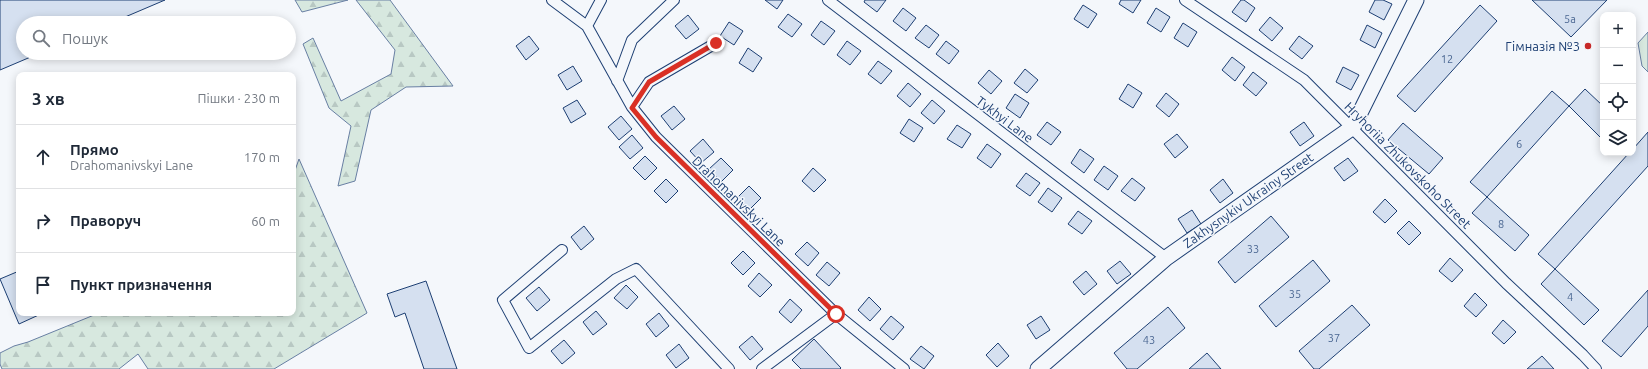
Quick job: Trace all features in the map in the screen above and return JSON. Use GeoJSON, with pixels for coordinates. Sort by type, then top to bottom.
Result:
{"type":"FeatureCollection","features":[{"type":"Feature","properties":{"kind":"street"},"geometry":{"type":"LineString","coordinates":[[552,0],[587,26],[600,0]]}},
{"type":"Feature","properties":{"kind":"street"},"geometry":{"type":"LineString","coordinates":[[618,81],[632,40],[674,0]]}},
{"type":"Feature","properties":{"kind":"street","name":"Tykhyi Lane"},"geometry":{"type":"LineString","coordinates":[[828,0],[1166,258]]}},
{"type":"Feature","properties":{"kind":"street","name":"Hryhoriia Zhukovskoho Street"},"geometry":{"type":"LineString","coordinates":[[1185,0],[1304,80],[1506,283],[1596,369]]}},
{"type":"Feature","properties":{"kind":"street","name":"Zakhysnykiv Ukrainy Street"},"geometry":{"type":"LineString","coordinates":[[1038,369],[1166,258],[1353,128],[1416,0]]}},
{"type":"Feature","properties":{"kind":"street","name":"Drahomanivskyi Lane"},"geometry":{"type":"LineString","coordinates":[[587,26],[632,108],[656,137],[836,314],[904,369]]}},
{"type":"Feature","properties":{"kind":"street"},"geometry":{"type":"LineString","coordinates":[[632,108],[649,82],[716,43]]}},
{"type":"Feature","properties":{"kind":"street"},"geometry":{"type":"LineString","coordinates":[[562,250],[503,300],[529,348],[616,279],[636,269],[729,369]]}},
{"type":"Feature","properties":{"kind":"street"},"geometry":{"type":"LineString","coordinates":[[762,369],[836,314]]}},
{"type":"Feature","properties":{"kind":"green space"},"geometry":{"type":"Polygon","coordinates":[[[295,0],[348,0],[302,12],[295,0]]]}},
{"type":"Feature","properties":{"kind":"green space"},"geometry":{"type":"Polygon","coordinates":[[[356,0],[390,0],[453,86],[406,87],[371,110],[355,181],[338,186],[351,126],[329,108],[303,44],[313,38],[341,101],[391,74],[395,50],[356,0]]]}},
{"type":"Feature","properties":{"kind":"green space"},"geometry":{"type":"Polygon","coordinates":[[[1648,32],[1648,72],[1642,66],[1638,43],[1648,32]]]}},
{"type":"Feature","properties":{"kind":"green space"},"geometry":{"type":"Polygon","coordinates":[[[299,159],[367,313],[274,369],[148,369],[138,354],[119,369],[2,369],[0,364],[0,353],[14,346],[28,342],[92,316],[296,316],[296,168],[299,159]]]}},
{"type":"Feature","properties":{"kind":"building"},"geometry":{"type":"Polygon","coordinates":[[[0,0],[165,0],[127,16],[16,16],[16,60],[24,60],[0,70],[0,0]]]}},
{"type":"Feature","properties":{"kind":"building"},"geometry":{"type":"Polygon","coordinates":[[[765,0],[783,0],[777,9],[765,0]]]}},
{"type":"Feature","properties":{"kind":"building"},"geometry":{"type":"Polygon","coordinates":[[[865,0],[886,0],[877,12],[864,2],[865,0]]]}},
{"type":"Feature","properties":{"kind":"building"},"geometry":{"type":"Polygon","coordinates":[[[1121,0],[1141,0],[1133,13],[1119,4],[1121,0]]]}},
{"type":"Feature","properties":{"kind":"building"},"geometry":{"type":"Polygon","coordinates":[[[1241,0],[1244,0],[1255,8],[1246,22],[1232,12],[1241,0]]]}},
{"type":"Feature","properties":{"kind":"building"},"geometry":{"type":"Polygon","coordinates":[[[1375,0],[1383,0],[1392,4],[1384,20],[1369,12],[1375,0]]]}},
{"type":"Feature","properties":{"kind":"building"},"geometry":{"type":"Polygon","coordinates":[[[1532,0],[1607,0],[1571,37],[1532,0]]]}},
{"type":"Feature","properties":{"kind":"building"},"geometry":{"type":"Polygon","coordinates":[[[1083,5],[1097,14],[1088,28],[1074,19],[1083,5]]]}},
{"type":"Feature","properties":{"kind":"building"},"geometry":{"type":"Polygon","coordinates":[[[1480,5],[1497,21],[1415,112],[1397,96],[1480,5]]]}},
{"type":"Feature","properties":{"kind":"building"},"geometry":{"type":"Polygon","coordinates":[[[903,8],[916,18],[906,31],[893,21],[903,8]]]}},
{"type":"Feature","properties":{"kind":"building"},"geometry":{"type":"Polygon","coordinates":[[[1156,8],[1170,17],[1161,32],[1147,23],[1156,8]]]}},
{"type":"Feature","properties":{"kind":"building"},"geometry":{"type":"Polygon","coordinates":[[[788,14],[802,24],[792,37],[778,27],[788,14]]]}},
{"type":"Feature","properties":{"kind":"building"},"geometry":{"type":"Polygon","coordinates":[[[688,15],[699,29],[686,39],[675,26],[688,15]]]}},
{"type":"Feature","properties":{"kind":"building"},"geometry":{"type":"Polygon","coordinates":[[[1270,17],[1283,28],[1272,41],[1259,30],[1270,17]]]}},
{"type":"Feature","properties":{"kind":"building"},"geometry":{"type":"Polygon","coordinates":[[[821,21],[835,31],[824,45],[811,35],[821,21]]]}},
{"type":"Feature","properties":{"kind":"building"},"geometry":{"type":"Polygon","coordinates":[[[729,22],[743,31],[734,45],[720,36],[729,22]]]}},
{"type":"Feature","properties":{"kind":"building"},"geometry":{"type":"Polygon","coordinates":[[[1183,23],[1197,32],[1188,47],[1174,38],[1183,23]]]}},
{"type":"Feature","properties":{"kind":"building"},"geometry":{"type":"Polygon","coordinates":[[[926,25],[939,35],[929,48],[915,38],[926,25]]]}},
{"type":"Feature","properties":{"kind":"building"},"geometry":{"type":"Polygon","coordinates":[[[1367,25],[1382,33],[1375,48],[1360,40],[1367,25]]]}},
{"type":"Feature","properties":{"kind":"building"},"geometry":{"type":"Polygon","coordinates":[[[529,36],[539,49],[526,60],[516,46],[529,36]]]}},
{"type":"Feature","properties":{"kind":"building"},"geometry":{"type":"Polygon","coordinates":[[[1299,36],[1313,46],[1302,59],[1289,49],[1299,36]]]}},
{"type":"Feature","properties":{"kind":"building"},"geometry":{"type":"Polygon","coordinates":[[[847,41],[861,51],[850,65],[837,55],[847,41]]]}},
{"type":"Feature","properties":{"kind":"building"},"geometry":{"type":"Polygon","coordinates":[[[946,41],[959,51],[949,64],[936,54],[946,41]]]}},
{"type":"Feature","properties":{"kind":"building"},"geometry":{"type":"Polygon","coordinates":[[[748,48],[762,58],[753,72],[739,63],[748,48]]]}},
{"type":"Feature","properties":{"kind":"building"},"geometry":{"type":"Polygon","coordinates":[[[1232,57],[1245,67],[1235,81],[1222,70],[1232,57]]]}},
{"type":"Feature","properties":{"kind":"building"},"geometry":{"type":"Polygon","coordinates":[[[878,61],[892,71],[881,84],[868,74],[878,61]]]}},
{"type":"Feature","properties":{"kind":"building"},"geometry":{"type":"Polygon","coordinates":[[[573,66],[582,81],[567,90],[558,75],[573,66]]]}},
{"type":"Feature","properties":{"kind":"building"},"geometry":{"type":"Polygon","coordinates":[[[1343,67],[1359,75],[1351,90],[1336,82],[1343,67]]]}},
{"type":"Feature","properties":{"kind":"building"},"geometry":{"type":"Polygon","coordinates":[[[1025,69],[1038,80],[1027,93],[1014,83],[1025,69]]]}},
{"type":"Feature","properties":{"kind":"building"},"geometry":{"type":"Polygon","coordinates":[[[989,70],[1002,81],[991,94],[978,83],[989,70]]]}},
{"type":"Feature","properties":{"kind":"building"},"geometry":{"type":"Polygon","coordinates":[[[1253,72],[1267,83],[1256,96],[1243,85],[1253,72]]]}},
{"type":"Feature","properties":{"kind":"building"},"geometry":{"type":"Polygon","coordinates":[[[908,83],[921,94],[910,107],[897,96],[908,83]]]}},
{"type":"Feature","properties":{"kind":"building"},"geometry":{"type":"Polygon","coordinates":[[[1128,84],[1142,93],[1133,108],[1119,99],[1128,84]]]}},
{"type":"Feature","properties":{"kind":"building"},"geometry":{"type":"Polygon","coordinates":[[[1585,89],[1600,103],[1600,137],[1569,106],[1585,89]]]}},
{"type":"Feature","properties":{"kind":"building"},"geometry":{"type":"Polygon","coordinates":[[[1552,91],[1569,106],[1487,197],[1470,182],[1552,91]]]}},
{"type":"Feature","properties":{"kind":"building"},"geometry":{"type":"Polygon","coordinates":[[[1166,93],[1179,104],[1169,117],[1156,106],[1166,93]]]}},
{"type":"Feature","properties":{"kind":"building"},"geometry":{"type":"Polygon","coordinates":[[[1015,94],[1029,103],[1020,118],[1006,108],[1015,94]]]}},
{"type":"Feature","properties":{"kind":"building"},"geometry":{"type":"Polygon","coordinates":[[[577,100],[586,114],[571,123],[563,108],[577,100]]]}},
{"type":"Feature","properties":{"kind":"building"},"geometry":{"type":"Polygon","coordinates":[[[932,100],[945,111],[934,124],[921,113],[932,100]]]}},
{"type":"Feature","properties":{"kind":"building"},"geometry":{"type":"Polygon","coordinates":[[[674,106],[685,119],[672,130],[661,116],[674,106]]]}},
{"type":"Feature","properties":{"kind":"building"},"geometry":{"type":"Polygon","coordinates":[[[621,116],[632,129],[619,140],[608,127],[621,116]]]}},
{"type":"Feature","properties":{"kind":"building"},"geometry":{"type":"Polygon","coordinates":[[[909,119],[923,128],[914,142],[900,133],[909,119]]]}},
{"type":"Feature","properties":{"kind":"building"},"geometry":{"type":"Polygon","coordinates":[[[1047,122],[1061,132],[1051,145],[1037,135],[1047,122]]]}},
{"type":"Feature","properties":{"kind":"building"},"geometry":{"type":"Polygon","coordinates":[[[1304,122],[1314,136],[1300,146],[1290,132],[1304,122]]]}},
{"type":"Feature","properties":{"kind":"building"},"geometry":{"type":"Polygon","coordinates":[[[1403,123],[1443,158],[1429,174],[1388,140],[1403,123]]]}},
{"type":"Feature","properties":{"kind":"building"},"geometry":{"type":"Polygon","coordinates":[[[957,125],[971,134],[962,148],[947,139],[957,125]]]}},
{"type":"Feature","properties":{"kind":"building"},"geometry":{"type":"Polygon","coordinates":[[[1648,132],[1648,166],[1555,269],[1538,254],[1626,156],[1636,156],[1636,146],[1648,132]]]}},
{"type":"Feature","properties":{"kind":"building"},"geometry":{"type":"Polygon","coordinates":[[[1177,134],[1188,147],[1175,158],[1164,144],[1177,134]]]}},
{"type":"Feature","properties":{"kind":"building"},"geometry":{"type":"Polygon","coordinates":[[[632,135],[643,148],[630,159],[619,147],[632,135]]]}},
{"type":"Feature","properties":{"kind":"building"},"geometry":{"type":"Polygon","coordinates":[[[703,139],[714,152],[701,163],[690,151],[703,139]]]}},
{"type":"Feature","properties":{"kind":"building"},"geometry":{"type":"Polygon","coordinates":[[[987,144],[1001,154],[991,168],[977,158],[987,144]]]}},
{"type":"Feature","properties":{"kind":"building"},"geometry":{"type":"Polygon","coordinates":[[[1080,149],[1094,159],[1084,173],[1071,163],[1080,149]]]}},
{"type":"Feature","properties":{"kind":"building"},"geometry":{"type":"Polygon","coordinates":[[[645,156],[657,168],[645,180],[633,168],[645,156]]]}},
{"type":"Feature","properties":{"kind":"building"},"geometry":{"type":"Polygon","coordinates":[[[721,158],[733,170],[721,182],[709,169],[721,158]]]}},
{"type":"Feature","properties":{"kind":"building"},"geometry":{"type":"Polygon","coordinates":[[[1348,158],[1358,171],[1344,181],[1334,168],[1348,158]]]}},
{"type":"Feature","properties":{"kind":"building"},"geometry":{"type":"Polygon","coordinates":[[[1104,166],[1118,176],[1108,190],[1094,180],[1104,166]]]}},
{"type":"Feature","properties":{"kind":"building"},"geometry":{"type":"Polygon","coordinates":[[[813,168],[826,180],[814,192],[802,181],[813,168]]]}},
{"type":"Feature","properties":{"kind":"building"},"geometry":{"type":"Polygon","coordinates":[[[1026,173],[1040,183],[1030,196],[1016,186],[1026,173]]]}},
{"type":"Feature","properties":{"kind":"building"},"geometry":{"type":"Polygon","coordinates":[[[1132,178],[1145,188],[1135,201],[1121,191],[1132,178]]]}},
{"type":"Feature","properties":{"kind":"building"},"geometry":{"type":"Polygon","coordinates":[[[666,179],[678,191],[666,203],[654,191],[666,179]]]}},
{"type":"Feature","properties":{"kind":"building"},"geometry":{"type":"Polygon","coordinates":[[[1223,179],[1233,193],[1220,203],[1210,190],[1223,179]]]}},
{"type":"Feature","properties":{"kind":"building"},"geometry":{"type":"Polygon","coordinates":[[[749,186],[761,198],[749,210],[737,198],[749,186]]]}},
{"type":"Feature","properties":{"kind":"building"},"geometry":{"type":"Polygon","coordinates":[[[1048,188],[1062,198],[1052,212],[1038,202],[1048,188]]]}},
{"type":"Feature","properties":{"kind":"building"},"geometry":{"type":"Polygon","coordinates":[[[1487,197],[1529,235],[1515,251],[1472,213],[1487,197]]]}},
{"type":"Feature","properties":{"kind":"building"},"geometry":{"type":"Polygon","coordinates":[[[1385,199],[1397,211],[1385,223],[1373,212],[1385,199]]]}},
{"type":"Feature","properties":{"kind":"building"},"geometry":{"type":"Polygon","coordinates":[[[1192,210],[1201,224],[1187,233],[1178,219],[1192,210]]]}},
{"type":"Feature","properties":{"kind":"building"},"geometry":{"type":"Polygon","coordinates":[[[1078,211],[1092,221],[1082,234],[1068,224],[1078,211]]]}},
{"type":"Feature","properties":{"kind":"building"},"geometry":{"type":"Polygon","coordinates":[[[1271,216],[1289,237],[1235,283],[1218,262],[1271,216]]]}},
{"type":"Feature","properties":{"kind":"building"},"geometry":{"type":"Polygon","coordinates":[[[1409,221],[1421,233],[1409,245],[1397,233],[1409,221]]]}},
{"type":"Feature","properties":{"kind":"building"},"geometry":{"type":"Polygon","coordinates":[[[584,226],[594,239],[581,250],[571,237],[584,226]]]}},
{"type":"Feature","properties":{"kind":"building"},"geometry":{"type":"Polygon","coordinates":[[[807,242],[819,253],[808,266],[795,254],[807,242]]]}},
{"type":"Feature","properties":{"kind":"building"},"geometry":{"type":"Polygon","coordinates":[[[743,251],[755,263],[743,275],[731,263],[743,251]]]}},
{"type":"Feature","properties":{"kind":"building"},"geometry":{"type":"Polygon","coordinates":[[[1450,258],[1463,270],[1452,282],[1439,271],[1450,258]]]}},
{"type":"Feature","properties":{"kind":"building"},"geometry":{"type":"Polygon","coordinates":[[[1313,260],[1330,281],[1276,327],[1259,306],[1313,260]]]}},
{"type":"Feature","properties":{"kind":"building"},"geometry":{"type":"Polygon","coordinates":[[[1120,261],[1131,274],[1117,284],[1107,271],[1120,261]]]}},
{"type":"Feature","properties":{"kind":"building"},"geometry":{"type":"Polygon","coordinates":[[[827,262],[840,273],[829,286],[816,275],[827,262]]]}},
{"type":"Feature","properties":{"kind":"building"},"geometry":{"type":"Polygon","coordinates":[[[1555,269],[1599,310],[1584,325],[1541,284],[1555,269]]]}},
{"type":"Feature","properties":{"kind":"building"},"geometry":{"type":"Polygon","coordinates":[[[1086,271],[1097,284],[1084,295],[1073,282],[1086,271]]]}},
{"type":"Feature","properties":{"kind":"building"},"geometry":{"type":"Polygon","coordinates":[[[16,272],[16,316],[36,316],[19,324],[0,279],[16,272]]]}},
{"type":"Feature","properties":{"kind":"building"},"geometry":{"type":"Polygon","coordinates":[[[759,273],[772,285],[760,297],[748,286],[759,273]]]}},
{"type":"Feature","properties":{"kind":"building"},"geometry":{"type":"Polygon","coordinates":[[[426,281],[457,369],[424,369],[405,313],[395,317],[387,294],[426,281]]]}},
{"type":"Feature","properties":{"kind":"building"},"geometry":{"type":"Polygon","coordinates":[[[626,285],[638,297],[627,309],[614,298],[626,285]]]}},
{"type":"Feature","properties":{"kind":"building"},"geometry":{"type":"Polygon","coordinates":[[[539,287],[550,300],[537,311],[526,298],[539,287]]]}},
{"type":"Feature","properties":{"kind":"building"},"geometry":{"type":"Polygon","coordinates":[[[1648,290],[1648,326],[1621,357],[1602,341],[1648,290]]]}},
{"type":"Feature","properties":{"kind":"building"},"geometry":{"type":"Polygon","coordinates":[[[1475,293],[1487,305],[1476,317],[1464,306],[1475,293]]]}},
{"type":"Feature","properties":{"kind":"building"},"geometry":{"type":"Polygon","coordinates":[[[869,297],[881,309],[870,321],[858,310],[869,297]]]}},
{"type":"Feature","properties":{"kind":"building"},"geometry":{"type":"Polygon","coordinates":[[[790,299],[802,310],[791,323],[779,312],[790,299]]]}},
{"type":"Feature","properties":{"kind":"building"},"geometry":{"type":"Polygon","coordinates":[[[1352,305],[1370,325],[1319,369],[1314,369],[1299,351],[1352,305]]]}},
{"type":"Feature","properties":{"kind":"building"},"geometry":{"type":"Polygon","coordinates":[[[1168,307],[1185,328],[1137,369],[1127,369],[1114,353],[1168,307]]]}},
{"type":"Feature","properties":{"kind":"building"},"geometry":{"type":"Polygon","coordinates":[[[596,311],[607,324],[593,335],[583,322],[596,311]]]}},
{"type":"Feature","properties":{"kind":"building"},"geometry":{"type":"Polygon","coordinates":[[[659,313],[669,326],[656,337],[646,324],[659,313]]]}},
{"type":"Feature","properties":{"kind":"building"},"geometry":{"type":"Polygon","coordinates":[[[891,316],[904,327],[893,340],[880,329],[891,316]]]}},
{"type":"Feature","properties":{"kind":"building"},"geometry":{"type":"Polygon","coordinates":[[[1041,316],[1050,330],[1036,339],[1027,325],[1041,316]]]}},
{"type":"Feature","properties":{"kind":"building"},"geometry":{"type":"Polygon","coordinates":[[[1503,320],[1516,332],[1504,344],[1492,333],[1503,320]]]}},
{"type":"Feature","properties":{"kind":"building"},"geometry":{"type":"Polygon","coordinates":[[[752,336],[763,349],[750,360],[739,347],[752,336]]]}},
{"type":"Feature","properties":{"kind":"building"},"geometry":{"type":"Polygon","coordinates":[[[814,339],[841,368],[840,369],[801,369],[792,360],[814,339]]]}},
{"type":"Feature","properties":{"kind":"building"},"geometry":{"type":"Polygon","coordinates":[[[564,340],[575,353],[562,364],[551,351],[564,340]]]}},
{"type":"Feature","properties":{"kind":"building"},"geometry":{"type":"Polygon","coordinates":[[[998,343],[1009,356],[997,367],[986,355],[998,343]]]}},
{"type":"Feature","properties":{"kind":"building"},"geometry":{"type":"Polygon","coordinates":[[[679,344],[689,358],[676,368],[666,355],[679,344]]]}},
{"type":"Feature","properties":{"kind":"building"},"geometry":{"type":"Polygon","coordinates":[[[921,346],[934,356],[924,369],[910,359],[921,346]]]}},
{"type":"Feature","properties":{"kind":"building"},"geometry":{"type":"Polygon","coordinates":[[[1207,353],[1221,369],[1189,369],[1207,353]]]}},
{"type":"Feature","properties":{"kind":"building"},"geometry":{"type":"Polygon","coordinates":[[[1542,356],[1554,369],[1527,369],[1542,356]]]}},
{"type":"Feature","properties":{"kind":"place","name":"Гімназія №3"},"geometry":{"type":"Point","coordinates":[1588,46]}},
{"type":"Feature","properties":{"kind":"route"},"geometry":{"type":"LineString","coordinates":[[716,43],[649,82],[632,108],[656,137],[836,314]]}}]}
